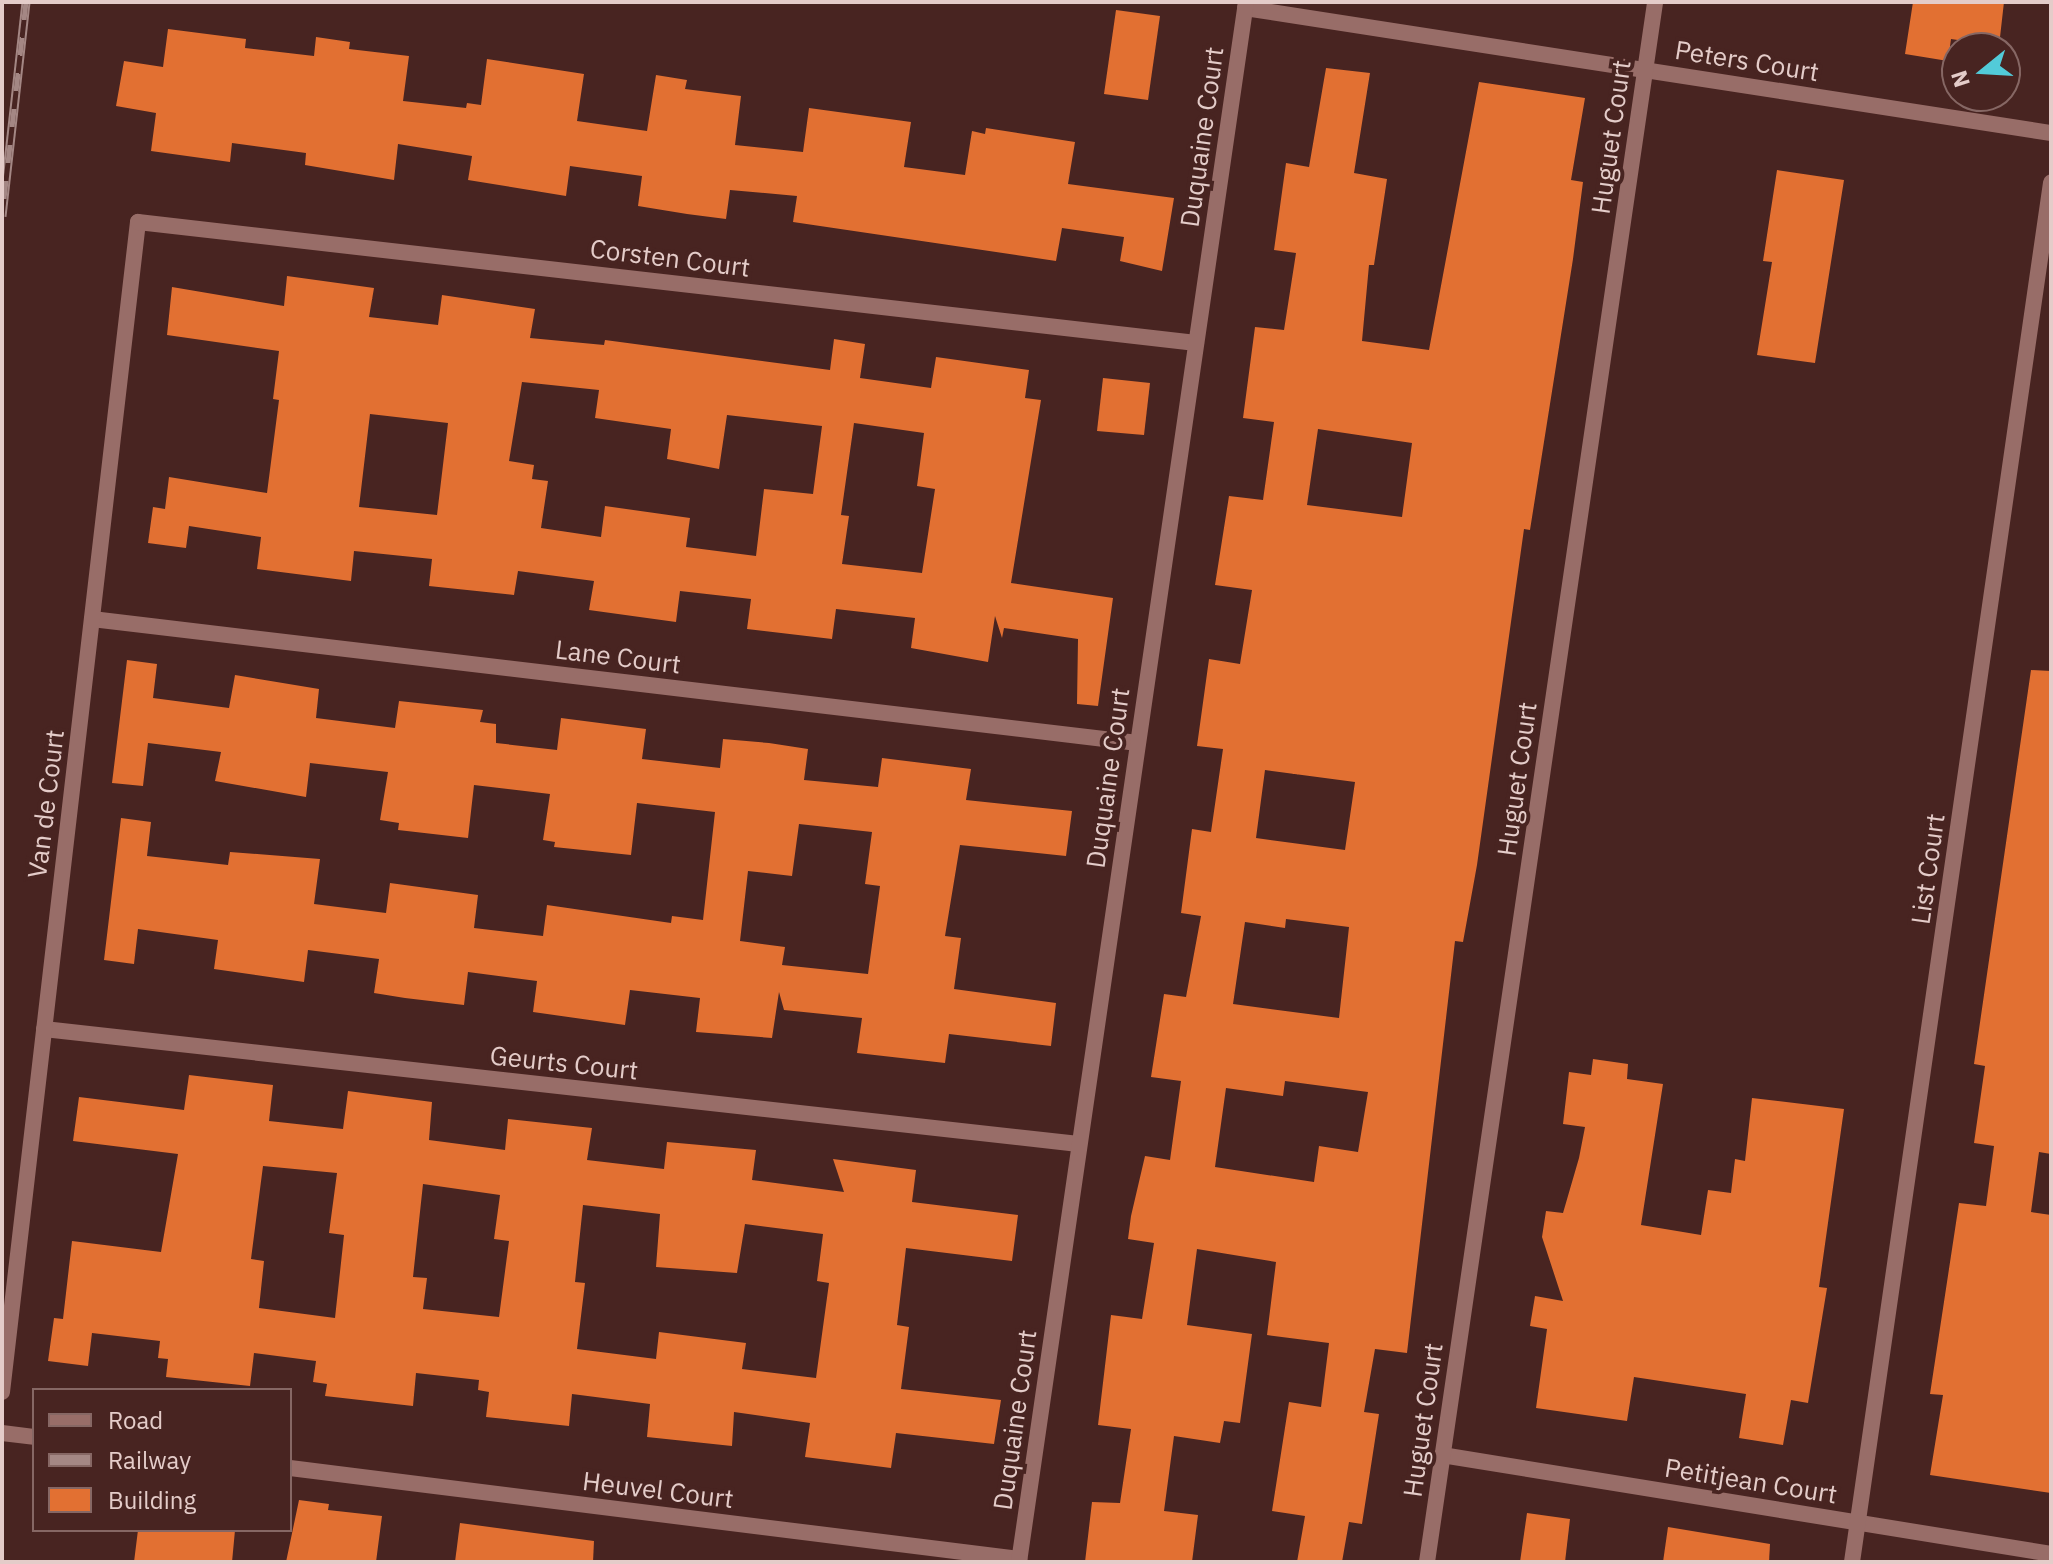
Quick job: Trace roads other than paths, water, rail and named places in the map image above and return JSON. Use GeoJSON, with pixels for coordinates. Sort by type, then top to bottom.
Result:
{"type":"FeatureCollection","features":[{"type":"Feature","properties":{"kind":"street","name":"Huguet Court"},"geometry":{"type":"LineString","coordinates":[[1427,1562],[1655,2]]}},
{"type":"Feature","properties":{"kind":"street","name":"Peters Court"},"geometry":{"type":"LineString","coordinates":[[1246,5],[2051,133]]}},
{"type":"Feature","properties":{"kind":"street","name":"Duquaine Court"},"geometry":{"type":"LineString","coordinates":[[1019,1560],[1246,5]]}},
{"type":"Feature","properties":{"kind":"street","name":"List Court"},"geometry":{"type":"LineString","coordinates":[[1852,1562],[2051,182]]}},
{"type":"Feature","properties":{"kind":"street","name":"Corsten Court"},"geometry":{"type":"LineString","coordinates":[[138,222],[1196,343]]}},
{"type":"Feature","properties":{"kind":"street","name":"Van de Court"},"geometry":{"type":"LineString","coordinates":[[2,1392],[138,222]]}},
{"type":"Feature","properties":{"kind":"street","name":"Lane Court"},"geometry":{"type":"LineString","coordinates":[[92,619],[1138,743]]}},
{"type":"Feature","properties":{"kind":"street","name":"Geurts Court"},"geometry":{"type":"LineString","coordinates":[[44,1029],[1079,1144]]}},
{"type":"Feature","properties":{"kind":"street"},"geometry":{"type":"LineString","coordinates":[[2,1433],[32,1437]]}},
{"type":"Feature","properties":{"kind":"street","name":"Petitjean Court"},"geometry":{"type":"LineString","coordinates":[[1442,1455],[2051,1554]]}},
{"type":"Feature","properties":{"kind":"street","name":"Heuvel Court"},"geometry":{"type":"LineString","coordinates":[[292,1468],[1019,1560]]}},
{"type":"Feature","properties":{"kind":"railway"},"geometry":{"type":"LineString","coordinates":[[2,216],[26,2]]}}]}
